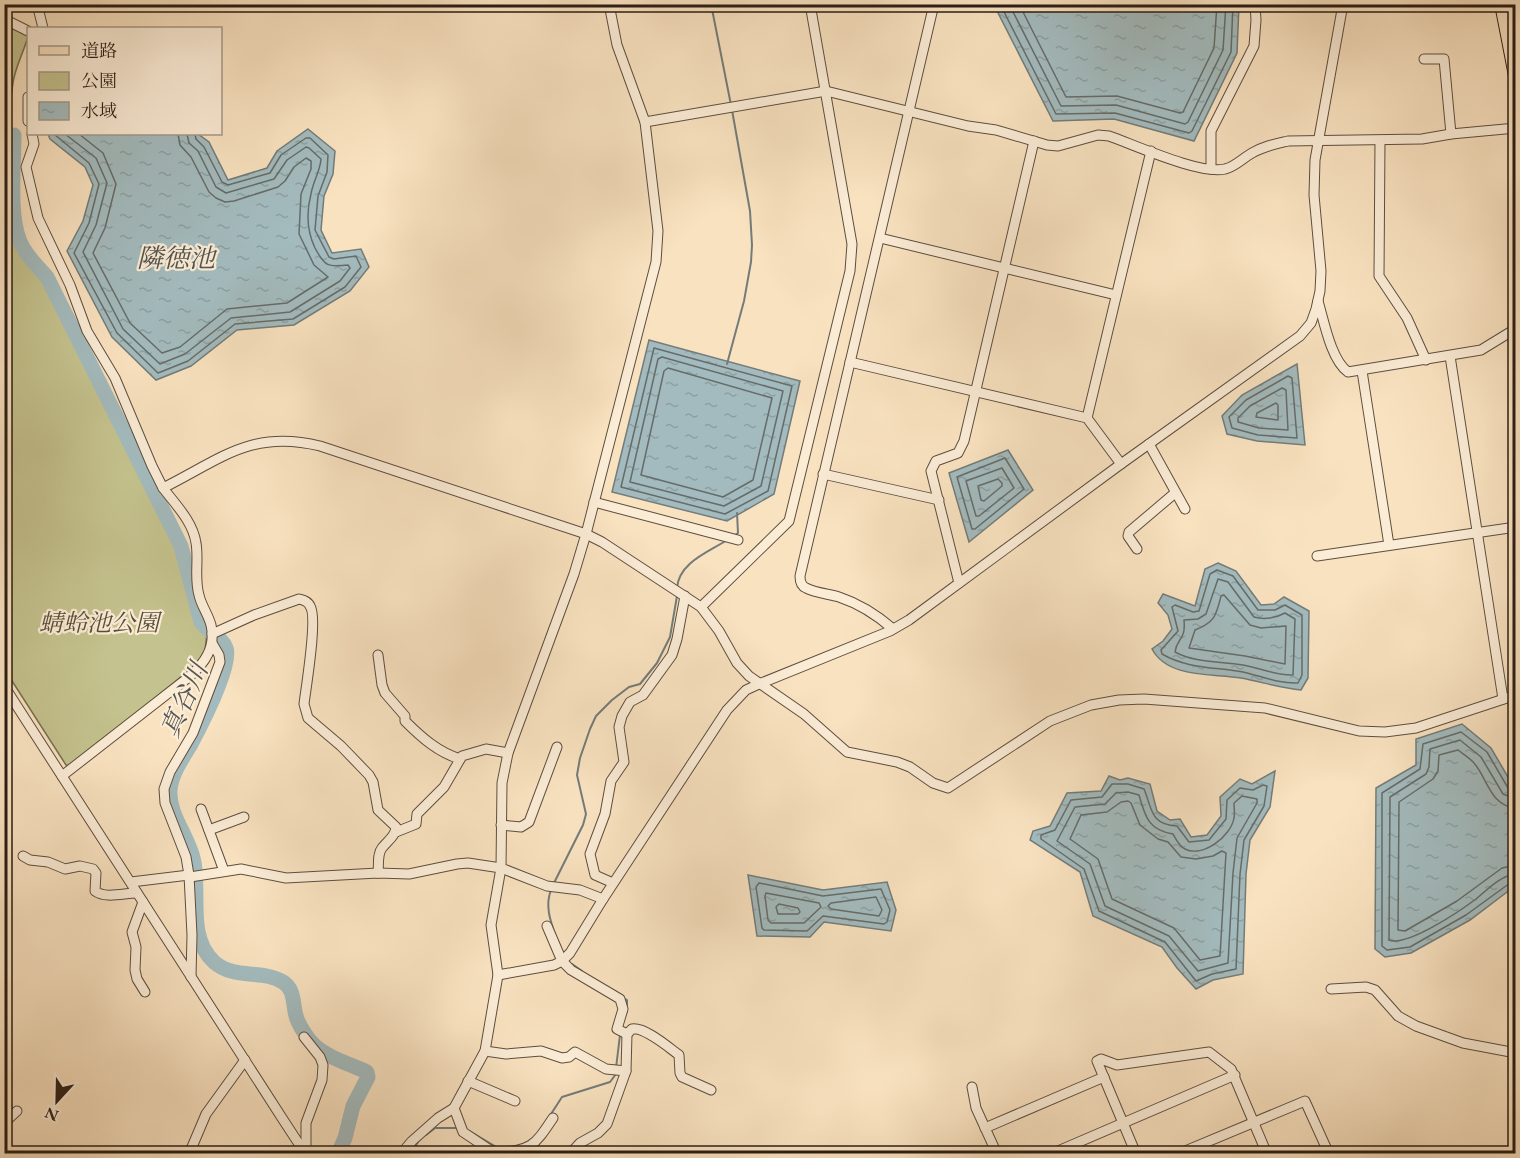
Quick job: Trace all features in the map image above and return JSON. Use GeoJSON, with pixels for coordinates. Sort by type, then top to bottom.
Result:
{"type":"FeatureCollection","features":[{"type":"Feature","properties":{"kind":"main road"},"geometry":{"type":"LineString","coordinates":[[1501,4],[1515,81]]}},
{"type":"Feature","properties":{"kind":"street"},"geometry":{"type":"LineString","coordinates":[[40,4],[39,12],[43,27]]}},
{"type":"Feature","properties":{"kind":"street"},"geometry":{"type":"LineString","coordinates":[[401,1154],[438,1118],[454,1108],[485,1050],[498,975],[491,925],[501,868],[502,783],[508,753],[574,574],[656,262],[658,245],[645,122],[617,45],[609,4]]}},
{"type":"Feature","properties":{"kind":"street"},"geometry":{"type":"LineString","coordinates":[[701,607],[789,521],[853,256],[810,4]]}},
{"type":"Feature","properties":{"kind":"street"},"geometry":{"type":"LineString","coordinates":[[893,629],[879,616],[861,606],[806,588],[800,581],[801,565],[934,4]]}},
{"type":"Feature","properties":{"kind":"street"},"geometry":{"type":"LineString","coordinates":[[1211,169],[1211,131],[1254,46],[1257,20],[1255,4]]}},
{"type":"Feature","properties":{"kind":"street"},"geometry":{"type":"LineString","coordinates":[[498,975],[542,968],[562,961],[570,953],[613,883],[727,710],[746,690],[893,629],[909,620],[1300,336],[1311,323],[1318,301],[1320,271],[1314,195],[1318,141],[1343,4]]}},
{"type":"Feature","properties":{"kind":"street"},"geometry":{"type":"LineString","coordinates":[[4,19],[27,30]]}},
{"type":"Feature","properties":{"kind":"street"},"geometry":{"type":"LineString","coordinates":[[1424,59],[1444,58],[1451,134]]}},
{"type":"Feature","properties":{"kind":"street"},"geometry":{"type":"LineString","coordinates":[[645,122],[826,91],[1058,146],[1090,137],[1109,136],[1192,165],[1223,170],[1268,145],[1288,141],[1422,139],[1515,128]]}},
{"type":"Feature","properties":{"kind":"street"},"geometry":{"type":"LineString","coordinates":[[32,135],[33,144],[26,166],[38,218],[70,285],[87,332],[115,378],[152,466],[163,488],[184,516],[196,543],[198,593],[219,655],[220,662],[193,733],[170,771],[164,789],[165,802],[186,857],[190,876],[191,977]]}},
{"type":"Feature","properties":{"kind":"street"},"geometry":{"type":"LineString","coordinates":[[959,583],[932,471],[936,461],[958,453],[961,449],[1034,141]]}},
{"type":"Feature","properties":{"kind":"street"},"geometry":{"type":"LineString","coordinates":[[1380,141],[1379,276],[1407,318],[1426,360]]}},
{"type":"Feature","properties":{"kind":"street"},"geometry":{"type":"LineString","coordinates":[[1087,418],[1151,151]]}},
{"type":"Feature","properties":{"kind":"street"},"geometry":{"type":"LineString","coordinates":[[880,238],[1116,295]]}},
{"type":"Feature","properties":{"kind":"street"},"geometry":{"type":"LineString","coordinates":[[1318,301],[1329,339],[1343,368],[1348,372],[1481,351],[1512,331],[1515,332]]}},
{"type":"Feature","properties":{"kind":"street"},"geometry":{"type":"LineString","coordinates":[[1450,356],[1503,699]]}},
{"type":"Feature","properties":{"kind":"street"},"geometry":{"type":"LineString","coordinates":[[850,362],[1087,418],[1121,464]]}},
{"type":"Feature","properties":{"kind":"street"},"geometry":{"type":"LineString","coordinates":[[1362,370],[1389,545]]}},
{"type":"Feature","properties":{"kind":"street"},"geometry":{"type":"LineString","coordinates":[[163,488],[238,448],[284,440],[305,442],[586,534],[602,542],[701,607],[719,631],[737,663],[759,684],[804,714],[847,752],[897,762],[910,767],[941,787],[948,788],[956,785],[1050,721],[1091,705],[1119,700],[1144,699],[1265,708],[1359,731],[1385,732],[1416,728],[1515,695]]}},
{"type":"Feature","properties":{"kind":"street"},"geometry":{"type":"LineString","coordinates":[[1149,444],[1185,509]]}},
{"type":"Feature","properties":{"kind":"street"},"geometry":{"type":"LineString","coordinates":[[823,474],[939,500]]}},
{"type":"Feature","properties":{"kind":"street"},"geometry":{"type":"LineString","coordinates":[[1137,549],[1128,536],[1129,532],[1175,493]]}},
{"type":"Feature","properties":{"kind":"street"},"geometry":{"type":"LineString","coordinates":[[594,502],[738,540]]}},
{"type":"Feature","properties":{"kind":"street"},"geometry":{"type":"LineString","coordinates":[[1317,556],[1515,527]]}},
{"type":"Feature","properties":{"kind":"street"},"geometry":{"type":"LineString","coordinates":[[613,883],[596,875],[590,854],[605,814],[611,780],[624,762],[619,727],[630,702],[643,695],[672,655],[686,596]]}},
{"type":"Feature","properties":{"kind":"street"},"geometry":{"type":"LineString","coordinates":[[62,776],[201,666],[208,657],[212,639],[254,615],[298,599],[304,600],[313,612],[305,711],[308,718],[341,746],[369,775],[373,782],[378,810],[396,827],[396,832]]}},
{"type":"Feature","properties":{"kind":"street"},"geometry":{"type":"LineString","coordinates":[[378,655],[385,693],[405,716],[405,721],[436,748],[460,759]]}},
{"type":"Feature","properties":{"kind":"street"},"geometry":{"type":"LineString","coordinates":[[4,686],[191,977],[307,1152]]}},
{"type":"Feature","properties":{"kind":"street"},"geometry":{"type":"LineString","coordinates":[[501,825],[521,827],[529,822],[557,747]]}},
{"type":"Feature","properties":{"kind":"street"},"geometry":{"type":"LineString","coordinates":[[378,873],[379,854],[396,832],[416,824],[417,814],[444,787],[462,756],[486,749],[508,753]]}},
{"type":"Feature","properties":{"kind":"street"},"geometry":{"type":"LineString","coordinates":[[201,809],[224,871]]}},
{"type":"Feature","properties":{"kind":"street"},"geometry":{"type":"LineString","coordinates":[[209,830],[244,816]]}},
{"type":"Feature","properties":{"kind":"street"},"geometry":{"type":"LineString","coordinates":[[23,856],[65,869],[88,866],[96,873],[95,891],[99,894],[109,896],[118,893],[137,893]]}},
{"type":"Feature","properties":{"kind":"street"},"geometry":{"type":"LineString","coordinates":[[131,882],[241,868],[285,878],[378,873],[410,874],[468,863],[501,868],[547,886],[580,890],[603,899]]}},
{"type":"Feature","properties":{"kind":"street"},"geometry":{"type":"LineString","coordinates":[[143,902],[132,932],[136,947],[135,970],[137,979],[145,992]]}},
{"type":"Feature","properties":{"kind":"street"},"geometry":{"type":"LineString","coordinates":[[547,926],[562,961],[571,970],[620,999],[623,1010],[617,1029],[627,1034]]}},
{"type":"Feature","properties":{"kind":"street"},"geometry":{"type":"LineString","coordinates":[[1331,989],[1366,987],[1375,990],[1398,1016],[1416,1026],[1463,1043],[1515,1053]]}},
{"type":"Feature","properties":{"kind":"street"},"geometry":{"type":"LineString","coordinates":[[570,1154],[580,1143],[591,1138],[607,1124],[626,1071],[627,1034],[632,1029],[637,1028],[679,1055],[682,1077],[711,1090]]}},
{"type":"Feature","properties":{"kind":"street"},"geometry":{"type":"LineString","coordinates":[[304,1037],[320,1057],[323,1065],[322,1080],[306,1123],[307,1152]]}},
{"type":"Feature","properties":{"kind":"street"},"geometry":{"type":"LineString","coordinates":[[485,1050],[506,1054],[541,1051],[562,1058],[569,1057],[575,1052],[606,1069],[626,1071]]}},
{"type":"Feature","properties":{"kind":"street"},"geometry":{"type":"LineString","coordinates":[[1136,1154],[1096,1061],[1101,1059],[1117,1065],[1209,1052],[1231,1069],[1235,1075],[1267,1154]]}},
{"type":"Feature","properties":{"kind":"street"},"geometry":{"type":"LineString","coordinates":[[189,1154],[206,1114],[245,1060]]}},
{"type":"Feature","properties":{"kind":"street"},"geometry":{"type":"LineString","coordinates":[[1051,1154],[1235,1075]]}},
{"type":"Feature","properties":{"kind":"street"},"geometry":{"type":"LineString","coordinates":[[985,1128],[1104,1077]]}},
{"type":"Feature","properties":{"kind":"street"},"geometry":{"type":"LineString","coordinates":[[468,1081],[515,1101]]}},
{"type":"Feature","properties":{"kind":"street"},"geometry":{"type":"LineString","coordinates":[[972,1088],[976,1108],[997,1154]]}},
{"type":"Feature","properties":{"kind":"street"},"geometry":{"type":"LineString","coordinates":[[1178,1154],[1305,1101],[1329,1154]]}},
{"type":"Feature","properties":{"kind":"street"},"geometry":{"type":"LineString","coordinates":[[454,1108],[463,1132],[496,1153],[531,1147],[553,1118]]}},
{"type":"Feature","properties":{"kind":"street"},"geometry":{"type":"LineString","coordinates":[[4,1123],[17,1111]]}},
{"type":"Feature","properties":{"kind":"green space","name":"蜻蛉池公園"},"geometry":{"type":"Polygon","coordinates":[[[4,24],[27,36],[14,77],[10,117],[8,165],[10,211],[17,243],[45,279],[178,548],[195,616],[198,624],[207,634],[205,650],[198,663],[71,766],[66,765],[5,670],[4,24]]]}},
{"type":"Feature","properties":{"kind":"water"},"geometry":{"type":"Polygon","coordinates":[[[994,5],[1239,5],[1237,53],[1194,141],[1114,119],[1053,121],[994,5]]]}},
{"type":"Feature","properties":{"kind":"water","name":"隣徳池"},"geometry":{"type":"Polygon","coordinates":[[[308,129],[335,151],[333,174],[324,196],[321,230],[332,253],[361,249],[369,267],[350,291],[294,325],[237,330],[191,366],[156,380],[112,337],[67,251],[83,221],[93,185],[85,167],[50,139],[48,135],[199,135],[209,142],[228,180],[267,168],[277,151],[308,129]]]}},
{"type":"Feature","properties":{"kind":"water"},"geometry":{"type":"Polygon","coordinates":[[[649,340],[800,381],[774,494],[727,521],[612,492],[649,340]]]}},
{"type":"Feature","properties":{"kind":"water"},"geometry":{"type":"Polygon","coordinates":[[[1297,364],[1305,445],[1257,441],[1227,434],[1222,416],[1242,395],[1297,364]]]}},
{"type":"Feature","properties":{"kind":"water"},"geometry":{"type":"Polygon","coordinates":[[[1008,450],[1033,490],[969,542],[949,473],[1008,450]]]}},
{"type":"Feature","properties":{"kind":"water"},"geometry":{"type":"Polygon","coordinates":[[[1218,563],[1236,571],[1261,605],[1274,604],[1284,597],[1309,611],[1308,678],[1301,690],[1241,678],[1180,670],[1159,659],[1152,649],[1163,641],[1172,629],[1168,615],[1158,603],[1163,594],[1195,606],[1205,569],[1218,563]]]}},
{"type":"Feature","properties":{"kind":"water"},"geometry":{"type":"Polygon","coordinates":[[[1462,724],[1491,748],[1515,789],[1515,886],[1470,920],[1411,953],[1385,957],[1375,949],[1376,788],[1416,765],[1416,739],[1462,724]]]}},
{"type":"Feature","properties":{"kind":"water"},"geometry":{"type":"Polygon","coordinates":[[[1275,771],[1270,807],[1250,840],[1246,874],[1243,974],[1213,980],[1196,989],[1162,947],[1093,916],[1080,872],[1030,840],[1033,831],[1050,826],[1067,793],[1101,791],[1109,776],[1120,780],[1128,778],[1150,784],[1157,811],[1170,820],[1180,819],[1191,837],[1207,835],[1221,816],[1220,797],[1240,779],[1252,784],[1275,771]]]}},
{"type":"Feature","properties":{"kind":"water"},"geometry":{"type":"Polygon","coordinates":[[[748,875],[823,890],[887,882],[896,910],[891,931],[824,922],[810,937],[757,936],[748,875]]]}},
{"type":"Feature","properties":{"kind":"waterway"},"geometry":{"type":"LineString","coordinates":[[711,4],[731,105]]}},
{"type":"Feature","properties":{"kind":"waterway"},"geometry":{"type":"LineString","coordinates":[[727,364],[744,301],[752,245],[750,211],[732,110]]}},
{"type":"Feature","properties":{"kind":"waterway","name":"真谷川"},"geometry":{"type":"LineString","coordinates":[[14,135],[13,202],[16,228],[21,244],[47,277],[181,546],[201,622],[226,648],[227,656],[220,681],[201,724],[175,772],[170,790],[172,808],[194,862],[196,915],[200,940],[214,962],[222,967],[239,973],[275,978],[287,985],[292,994],[298,1022],[314,1045],[332,1057],[367,1072],[368,1077],[353,1106],[345,1138],[338,1154]]}},
{"type":"Feature","properties":{"kind":"waterway"},"geometry":{"type":"LineString","coordinates":[[4,191],[14,191]]}},
{"type":"Feature","properties":{"kind":"waterway"},"geometry":{"type":"LineString","coordinates":[[735,535],[738,533],[737,513]]}},
{"type":"Feature","properties":{"kind":"waterway"},"geometry":{"type":"LineString","coordinates":[[677,588],[683,571],[689,565],[727,540]]}},
{"type":"Feature","properties":{"kind":"waterway"},"geometry":{"type":"LineString","coordinates":[[553,885],[583,825],[586,814],[577,775],[590,729],[596,716],[612,700],[629,687],[640,684],[657,663],[670,637],[677,596]]}},
{"type":"Feature","properties":{"kind":"waterway"},"geometry":{"type":"LineString","coordinates":[[551,890],[548,907],[555,934]]}},
{"type":"Feature","properties":{"kind":"waterway"},"geometry":{"type":"LineString","coordinates":[[572,964],[582,971]]}},
{"type":"Feature","properties":{"kind":"waterway"},"geometry":{"type":"LineString","coordinates":[[622,997],[627,1000],[627,1012]]}},
{"type":"Feature","properties":{"kind":"waterway"},"geometry":{"type":"LineString","coordinates":[[616,1068],[620,1035]]}},
{"type":"Feature","properties":{"kind":"waterway"},"geometry":{"type":"LineString","coordinates":[[551,1114],[562,1097],[610,1082],[616,1074]]}},
{"type":"Feature","properties":{"kind":"waterway"},"geometry":{"type":"LineString","coordinates":[[426,1135],[435,1128],[457,1128]]}},
{"type":"Feature","properties":{"kind":"waterway"},"geometry":{"type":"LineString","coordinates":[[466,1129],[498,1148],[509,1147]]}},
{"type":"Feature","properties":{"kind":"waterway"},"geometry":{"type":"LineString","coordinates":[[411,1154],[419,1140]]}}]}
